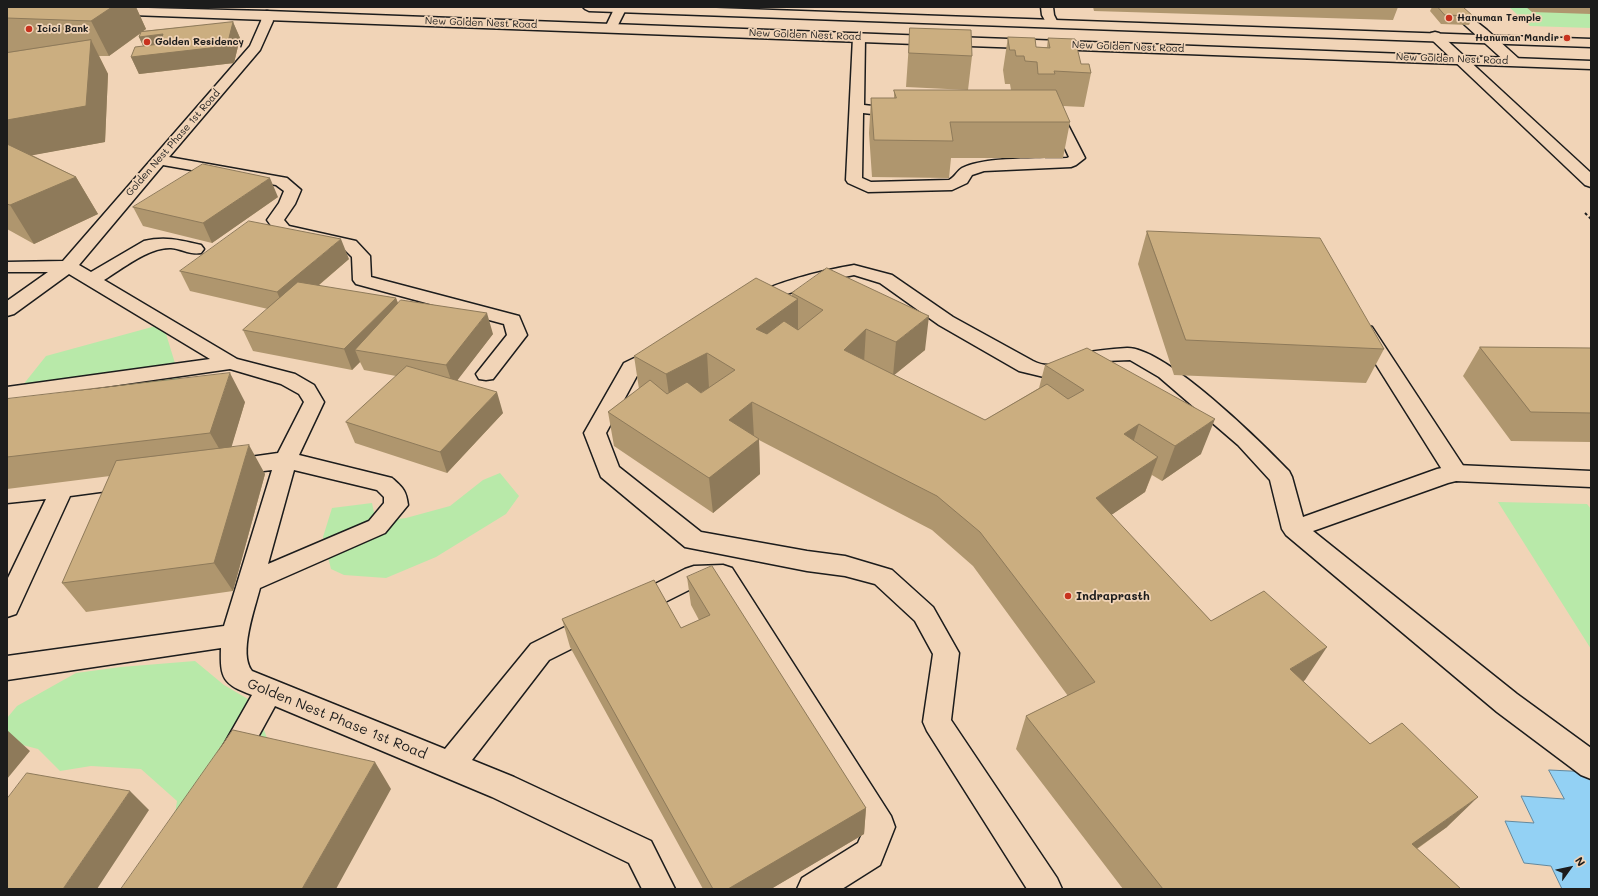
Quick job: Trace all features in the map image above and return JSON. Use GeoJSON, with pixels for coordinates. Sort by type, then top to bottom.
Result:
{"type":"FeatureCollection","features":[{"type":"Feature","properties":{"kind":"street","name":"New Golden Nest Road"},"geometry":{"type":"LineString","coordinates":[[589,7],[1435,36],[1591,43]]}},
{"type":"Feature","properties":{"kind":"street"},"geometry":{"type":"LineString","coordinates":[[1048,7],[1048,15],[1052,23]]}},
{"type":"Feature","properties":{"kind":"street"},"geometry":{"type":"LineString","coordinates":[[1451,7],[1489,38],[1513,62]]}},
{"type":"Feature","properties":{"kind":"street"},"geometry":{"type":"LineString","coordinates":[[611,28],[621,8]]}},
{"type":"Feature","properties":{"kind":"street","name":"New Golden Nest Road"},"geometry":{"type":"LineString","coordinates":[[96,10],[267,15],[1591,65]]}},
{"type":"Feature","properties":{"kind":"street","name":"Golden Nest Phase 1st Road"},"geometry":{"type":"LineString","coordinates":[[7,310],[68,266],[256,47],[268,21],[267,15]]}},
{"type":"Feature","properties":{"kind":"street"},"geometry":{"type":"LineString","coordinates":[[1435,36],[1591,182]]}},
{"type":"Feature","properties":{"kind":"street"},"geometry":{"type":"LineString","coordinates":[[859,37],[854,180],[868,187],[952,185],[961,180],[966,172],[982,166],[1071,162],[1077,158],[1061,124],[1049,120],[1033,119]]}},
{"type":"Feature","properties":{"kind":"street"},"geometry":{"type":"LineString","coordinates":[[856,108],[915,114]]}},
{"type":"Feature","properties":{"kind":"street"},"geometry":{"type":"LineString","coordinates":[[158,160],[281,181],[293,190],[287,204],[275,220],[284,230],[350,245],[361,256],[362,280],[512,320],[517,335],[486,374]]}},
{"type":"Feature","properties":{"kind":"street"},"geometry":{"type":"LineString","coordinates":[[91,280],[150,245],[172,242],[195,248]]}},
{"type":"Feature","properties":{"kind":"street"},"geometry":{"type":"LineString","coordinates":[[7,267],[68,266]]}},
{"type":"Feature","properties":{"kind":"street","name":"Golden Nest Phase 1st Road"},"geometry":{"type":"LineString","coordinates":[[68,266],[230,363],[288,379],[307,390],[314,402],[286,460],[234,635],[234,669],[242,679],[503,787],[640,852],[659,889]]}},
{"type":"Feature","properties":{"kind":"street"},"geometry":{"type":"LineString","coordinates":[[736,313],[778,291],[821,276],[854,270],[886,279],[946,321],[1026,366],[1048,372],[1084,359],[1106,355],[1133,354],[1166,372],[1251,445],[1281,477],[1294,529],[1507,703],[1591,765]]}},
{"type":"Feature","properties":{"kind":"street"},"geometry":{"type":"LineString","coordinates":[[1354,315],[1456,473]]}},
{"type":"Feature","properties":{"kind":"street"},"geometry":{"type":"LineString","coordinates":[[680,342],[631,368],[595,433],[609,471],[694,540],[807,561],[845,566],[883,577],[924,614],[946,653],[937,722],[1046,889]]}},
{"type":"Feature","properties":{"kind":"street","name":"Golden Nest Phase 1st Road"},"geometry":{"type":"LineString","coordinates":[[7,394],[230,363]]}},
{"type":"Feature","properties":{"kind":"street"},"geometry":{"type":"LineString","coordinates":[[209,469],[286,460],[384,484],[396,494],[396,505],[377,527],[250,582]]}},
{"type":"Feature","properties":{"kind":"street"},"geometry":{"type":"LineString","coordinates":[[1294,529],[1445,475],[1456,473],[1591,479]]}},
{"type":"Feature","properties":{"kind":"street"},"geometry":{"type":"LineString","coordinates":[[7,495],[155,476]]}},
{"type":"Feature","properties":{"kind":"street"},"geometry":{"type":"LineString","coordinates":[[7,607],[62,488]]}},
{"type":"Feature","properties":{"kind":"street"},"geometry":{"type":"LineString","coordinates":[[450,765],[540,652],[694,576],[723,575],[880,827],[868,854],[813,889]]}},
{"type":"Feature","properties":{"kind":"street"},"geometry":{"type":"LineString","coordinates":[[7,668],[234,635]]}},
{"type":"Feature","properties":{"kind":"street"},"geometry":{"type":"LineString","coordinates":[[218,780],[269,691]]}},
{"type":"Feature","properties":{"kind":"green space"},"geometry":{"type":"Polygon","coordinates":[[[1509,7],[1591,7],[1591,28],[1530,26],[1509,7]]]}},
{"type":"Feature","properties":{"kind":"green space"},"geometry":{"type":"Polygon","coordinates":[[[163,324],[185,396],[7,405],[46,356],[163,324]]]}},
{"type":"Feature","properties":{"kind":"green space"},"geometry":{"type":"Polygon","coordinates":[[[500,473],[519,496],[506,514],[436,557],[386,578],[344,575],[331,569],[323,537],[332,508],[372,503],[376,522],[406,518],[450,506],[483,480],[500,473]]]}},
{"type":"Feature","properties":{"kind":"green space"},"geometry":{"type":"Polygon","coordinates":[[[1498,502],[1587,504],[1591,509],[1591,649],[1498,502]]]}},
{"type":"Feature","properties":{"kind":"green space"},"geometry":{"type":"Polygon","coordinates":[[[195,661],[224,685],[253,702],[271,748],[173,827],[177,801],[141,769],[91,766],[60,771],[38,749],[7,741],[7,718],[17,706],[76,673],[121,667],[195,661]]]}},
{"type":"Feature","properties":{"kind":"water"},"geometry":{"type":"Polygon","coordinates":[[[1549,770],[1591,772],[1591,889],[1562,889],[1551,866],[1524,863],[1505,821],[1534,823],[1521,796],[1564,799],[1549,770]]]}},
{"type":"Feature","properties":{"kind":"building"},"geometry":{"type":"Polygon","coordinates":[[[7,7],[112,7],[91,21],[7,18],[7,7]]]}},
{"type":"Feature","properties":{"kind":"building"},"geometry":{"type":"Polygon","coordinates":[[[1438,7],[1463,7],[1473,16],[1445,15],[1438,7]]]}},
{"type":"Feature","properties":{"kind":"building"},"geometry":{"type":"Polygon","coordinates":[[[233,22],[227,46],[131,57],[135,47],[160,44],[163,34],[139,37],[141,32],[233,22]]]}},
{"type":"Feature","properties":{"kind":"building"},"geometry":{"type":"Polygon","coordinates":[[[910,28],[971,30],[972,56],[909,53],[910,28]]]}},
{"type":"Feature","properties":{"kind":"building"},"geometry":{"type":"Polygon","coordinates":[[[1008,37],[1035,38],[1036,47],[1050,48],[1048,38],[1075,39],[1081,64],[1089,64],[1091,73],[1054,71],[1055,74],[1038,74],[1037,62],[1025,61],[1024,56],[1016,56],[1015,50],[1010,50],[1008,37]]]}},
{"type":"Feature","properties":{"kind":"building"},"geometry":{"type":"Polygon","coordinates":[[[91,40],[86,106],[7,120],[7,53],[91,40]]]}},
{"type":"Feature","properties":{"kind":"building"},"geometry":{"type":"Polygon","coordinates":[[[894,90],[1056,90],[1070,122],[950,122],[953,141],[874,140],[871,98],[896,98],[894,90]]]}},
{"type":"Feature","properties":{"kind":"building"},"geometry":{"type":"Polygon","coordinates":[[[7,144],[76,177],[10,205],[7,204],[7,144]]]}},
{"type":"Feature","properties":{"kind":"building"},"geometry":{"type":"Polygon","coordinates":[[[203,164],[270,178],[203,223],[133,207],[203,164]]]}},
{"type":"Feature","properties":{"kind":"building"},"geometry":{"type":"Polygon","coordinates":[[[249,221],[341,239],[277,292],[180,271],[249,221]]]}},
{"type":"Feature","properties":{"kind":"building"},"geometry":{"type":"Polygon","coordinates":[[[1147,231],[1320,238],[1384,349],[1186,340],[1147,231]]]}},
{"type":"Feature","properties":{"kind":"building","name":"Indraprasth"},"geometry":{"type":"Polygon","coordinates":[[[827,268],[929,316],[896,342],[866,329],[844,350],[985,420],[1047,384],[1068,399],[1084,390],[1045,365],[1087,348],[1215,419],[1175,446],[1139,424],[1124,434],[1158,457],[1096,498],[1211,621],[1264,591],[1327,647],[1290,669],[1370,744],[1402,723],[1478,797],[1412,844],[1461,889],[1163,889],[1026,716],[1095,682],[980,532],[937,496],[752,402],[729,420],[759,439],[709,478],[608,412],[650,380],[667,394],[687,382],[701,393],[735,370],[707,353],[666,374],[634,356],[756,278],[798,299],[756,329],[767,334],[784,321],[798,330],[823,310],[792,293],[827,268]]]}},
{"type":"Feature","properties":{"kind":"building"},"geometry":{"type":"Polygon","coordinates":[[[298,282],[396,298],[344,349],[243,330],[298,282]]]}},
{"type":"Feature","properties":{"kind":"building"},"geometry":{"type":"Polygon","coordinates":[[[401,300],[487,313],[446,365],[355,350],[401,300]]]}},
{"type":"Feature","properties":{"kind":"building"},"geometry":{"type":"Polygon","coordinates":[[[1480,347],[1591,348],[1591,413],[1531,412],[1480,347]]]}},
{"type":"Feature","properties":{"kind":"building"},"geometry":{"type":"Polygon","coordinates":[[[407,366],[497,392],[440,452],[346,422],[407,366]]]}},
{"type":"Feature","properties":{"kind":"building"},"geometry":{"type":"Polygon","coordinates":[[[230,373],[210,433],[7,457],[7,399],[230,373]]]}},
{"type":"Feature","properties":{"kind":"building"},"geometry":{"type":"Polygon","coordinates":[[[249,445],[214,563],[62,583],[116,461],[249,445]]]}},
{"type":"Feature","properties":{"kind":"building"},"geometry":{"type":"Polygon","coordinates":[[[712,566],[866,808],[728,889],[713,889],[562,619],[654,580],[681,628],[710,615],[687,577],[712,566]]]}},
{"type":"Feature","properties":{"kind":"building"},"geometry":{"type":"Polygon","coordinates":[[[233,730],[375,762],[302,889],[121,889],[233,730]]]}},
{"type":"Feature","properties":{"kind":"building"},"geometry":{"type":"Polygon","coordinates":[[[27,773],[130,791],[63,889],[7,889],[7,799],[27,773]]]}},
{"type":"Feature","properties":{"kind":"place","name":"Hanuman Temple"},"geometry":{"type":"Point","coordinates":[1449,18]}},
{"type":"Feature","properties":{"kind":"place","name":"Icici Bank"},"geometry":{"type":"Point","coordinates":[29,29]}},
{"type":"Feature","properties":{"kind":"place","name":"Hanuman Mandir"},"geometry":{"type":"Point","coordinates":[1567,38]}},
{"type":"Feature","properties":{"kind":"place","name":"Golden Residency"},"geometry":{"type":"Point","coordinates":[147,42]}},
{"type":"Feature","properties":{"kind":"place","name":"Indraprasth"},"geometry":{"type":"Point","coordinates":[1068,596]}}]}
